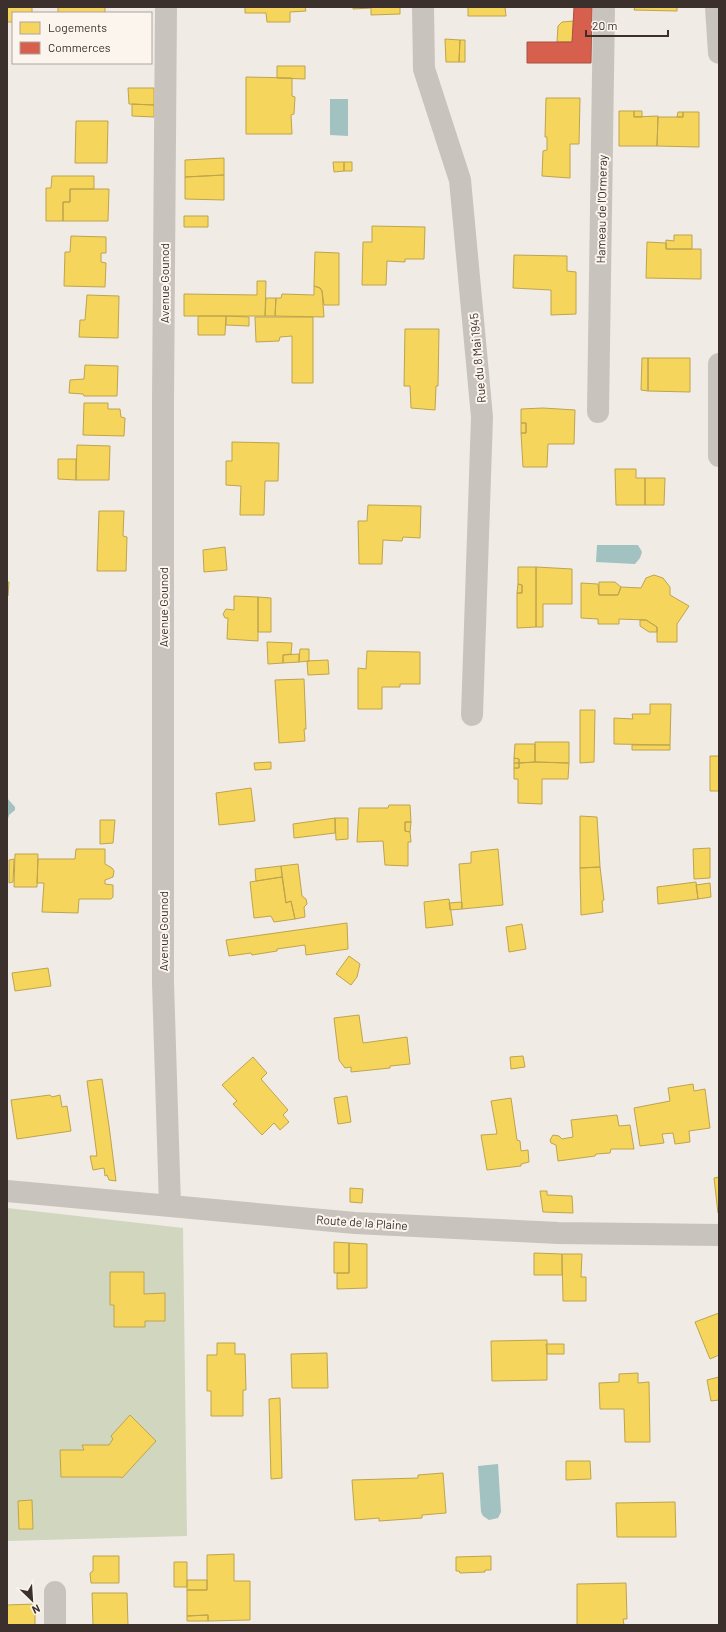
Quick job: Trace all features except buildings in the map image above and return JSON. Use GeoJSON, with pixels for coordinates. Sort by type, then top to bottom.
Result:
{"type":"FeatureCollection","features":[{"type":"Feature","properties":{"kind":"street","name":"Avenue Gounod"},"geometry":{"type":"LineString","coordinates":[[166,7],[163,401],[163,983],[170,1206]]}},
{"type":"Feature","properties":{"kind":"street","name":"Rue du 8 Mai 1945"},"geometry":{"type":"LineString","coordinates":[[423,7],[424,69],[460,180],[482,417],[472,715]]}},
{"type":"Feature","properties":{"kind":"street","name":"Hameau de l'Ormeray"},"geometry":{"type":"LineString","coordinates":[[598,412],[604,7]]}},
{"type":"Feature","properties":{"kind":"street"},"geometry":{"type":"LineString","coordinates":[[716,7],[719,53]]}},
{"type":"Feature","properties":{"kind":"street"},"geometry":{"type":"LineString","coordinates":[[719,364],[719,456]]}},
{"type":"Feature","properties":{"kind":"street","name":"Route de la Plaine"},"geometry":{"type":"LineString","coordinates":[[7,1191],[355,1223],[558,1233],[719,1235]]}},
{"type":"Feature","properties":{"kind":"street"},"geometry":{"type":"LineString","coordinates":[[55,1592],[55,1625]]}},
{"type":"Feature","properties":{"kind":"green space"},"geometry":{"type":"Polygon","coordinates":[[[7,1208],[183,1228],[187,1536],[7,1541],[7,1208]]]}},
{"type":"Feature","properties":{"kind":"water"},"geometry":{"type":"Polygon","coordinates":[[[330,99],[348,99],[348,136],[330,135],[330,99]]]}},
{"type":"Feature","properties":{"kind":"water"},"geometry":{"type":"Polygon","coordinates":[[[597,545],[638,545],[642,552],[640,558],[635,564],[596,562],[597,545]]]}},
{"type":"Feature","properties":{"kind":"water"},"geometry":{"type":"Polygon","coordinates":[[[7,798],[15,807],[15,810],[9,815],[8,819],[7,798]]]}},
{"type":"Feature","properties":{"kind":"water"},"geometry":{"type":"Polygon","coordinates":[[[498,1464],[501,1512],[498,1518],[489,1520],[483,1516],[481,1512],[478,1466],[498,1464]]]}}]}
